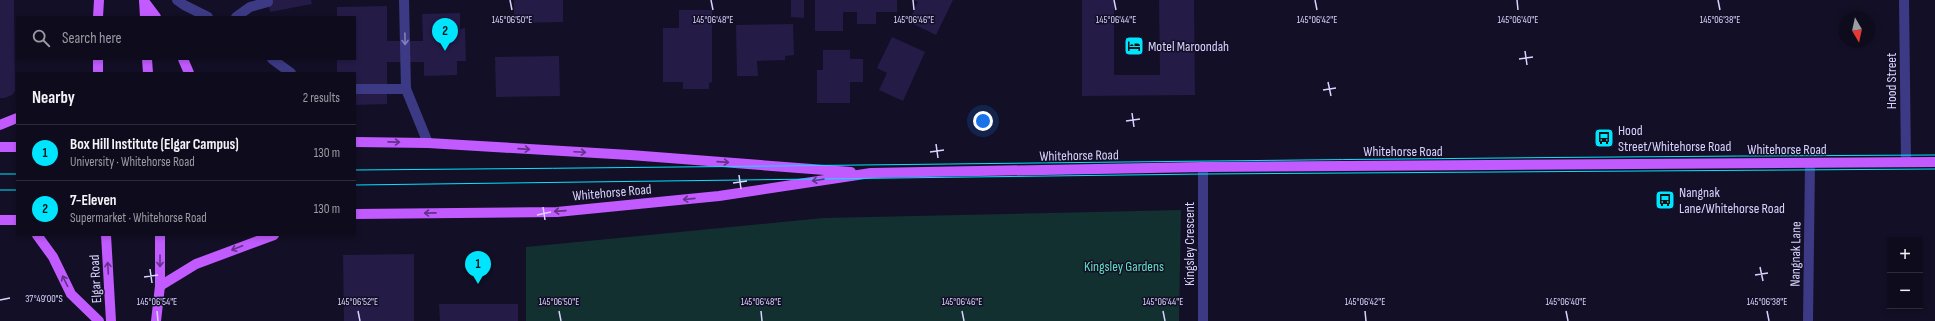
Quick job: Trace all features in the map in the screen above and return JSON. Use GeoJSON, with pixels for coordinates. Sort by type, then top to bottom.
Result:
{"type":"FeatureCollection","features":[{"type":"Feature","properties":{"kind":"main road"},"geometry":{"type":"LineString","coordinates":[[98,16],[99,0]]}},
{"type":"Feature","properties":{"kind":"main road"},"geometry":{"type":"LineString","coordinates":[[144,1],[145,16]]}},
{"type":"Feature","properties":{"kind":"main road"},"geometry":{"type":"LineString","coordinates":[[144,1],[155,16]]}},
{"type":"Feature","properties":{"kind":"main road"},"geometry":{"type":"LineString","coordinates":[[147,60],[148,72]]}},
{"type":"Feature","properties":{"kind":"main road"},"geometry":{"type":"LineString","coordinates":[[182,60],[188,72]]}},
{"type":"Feature","properties":{"kind":"main road"},"geometry":{"type":"LineString","coordinates":[[0,125],[16,118]]}},
{"type":"Feature","properties":{"kind":"main road","name":"Whitehorse Road"},"geometry":{"type":"LineString","coordinates":[[356,142],[428,143],[871,173],[1203,167],[1935,162]]}},
{"type":"Feature","properties":{"kind":"main road"},"geometry":{"type":"LineString","coordinates":[[0,147],[16,147]]}},
{"type":"Feature","properties":{"kind":"main road","name":"Whitehorse Road"},"geometry":{"type":"LineString","coordinates":[[356,214],[557,212],[719,196],[871,173]]}},
{"type":"Feature","properties":{"kind":"main road"},"geometry":{"type":"LineString","coordinates":[[0,220],[16,220]]}},
{"type":"Feature","properties":{"kind":"main road"},"geometry":{"type":"LineString","coordinates":[[38,236],[53,257],[71,294],[99,321]]}},
{"type":"Feature","properties":{"kind":"main road","name":"Elgar Road"},"geometry":{"type":"LineString","coordinates":[[106,236],[111,321]]}},
{"type":"Feature","properties":{"kind":"main road"},"geometry":{"type":"LineString","coordinates":[[156,321],[160,286],[160,236]]}},
{"type":"Feature","properties":{"kind":"main road"},"geometry":{"type":"LineString","coordinates":[[160,286],[196,264],[271,236]]}},
{"type":"Feature","properties":{"kind":"street"},"geometry":{"type":"LineString","coordinates":[[177,0],[206,16]]}},
{"type":"Feature","properties":{"kind":"street"},"geometry":{"type":"LineString","coordinates":[[404,0],[406,90],[428,143]]}},
{"type":"Feature","properties":{"kind":"street","name":"Hood Street"},"geometry":{"type":"LineString","coordinates":[[1904,0],[1906,162]]}},
{"type":"Feature","properties":{"kind":"street"},"geometry":{"type":"LineString","coordinates":[[237,16],[250,7],[268,2]]}},
{"type":"Feature","properties":{"kind":"street"},"geometry":{"type":"LineString","coordinates":[[273,60],[290,72]]}},
{"type":"Feature","properties":{"kind":"street"},"geometry":{"type":"LineString","coordinates":[[356,89],[406,90]]}},
{"type":"Feature","properties":{"kind":"street","name":"Nangnak Lane"},"geometry":{"type":"LineString","coordinates":[[1808,321],[1810,163]]}},
{"type":"Feature","properties":{"kind":"street","name":"Kingsley Crescent"},"geometry":{"type":"LineString","coordinates":[[1203,167],[1203,321]]}},
{"type":"Feature","properties":{"kind":"green space","name":"Kingsley Gardens"},"geometry":{"type":"Polygon","coordinates":[[[1181,210],[1179,321],[526,321],[526,247],[823,218],[1181,210]]]}},
{"type":"Feature","properties":{"kind":"building"},"geometry":{"type":"Polygon","coordinates":[[[0,0],[14,0],[15,91],[12,95],[5,98],[0,98],[0,0]]]}},
{"type":"Feature","properties":{"kind":"building"},"geometry":{"type":"Polygon","coordinates":[[[268,0],[311,0],[312,4],[270,12],[268,0]]]}},
{"type":"Feature","properties":{"kind":"building"},"geometry":{"type":"Polygon","coordinates":[[[514,0],[563,0],[563,22],[514,23],[514,0]]]}},
{"type":"Feature","properties":{"kind":"building"},"geometry":{"type":"Polygon","coordinates":[[[791,0],[804,0],[804,18],[791,17],[791,0]]]}},
{"type":"Feature","properties":{"kind":"building"},"geometry":{"type":"Polygon","coordinates":[[[815,0],[897,0],[897,12],[876,12],[876,24],[857,24],[857,12],[843,12],[843,31],[815,31],[815,0]]]}},
{"type":"Feature","properties":{"kind":"building"},"geometry":{"type":"Polygon","coordinates":[[[914,0],[953,0],[936,35],[909,22],[918,2],[914,0]]]}},
{"type":"Feature","properties":{"kind":"building"},"geometry":{"type":"Polygon","coordinates":[[[1082,0],[1114,0],[1114,75],[1160,75],[1159,0],[1194,0],[1195,95],[1082,96],[1082,0]]]}},
{"type":"Feature","properties":{"kind":"building"},"geometry":{"type":"Polygon","coordinates":[[[387,6],[387,41],[423,41],[422,14],[460,13],[460,29],[465,28],[466,61],[457,61],[457,75],[424,76],[424,62],[387,62],[387,104],[356,105],[356,72],[337,72],[337,60],[356,60],[356,16],[337,16],[337,7],[387,6]]]}},
{"type":"Feature","properties":{"kind":"building"},"geometry":{"type":"Polygon","coordinates":[[[679,10],[712,10],[712,82],[709,83],[709,89],[683,89],[683,82],[663,82],[663,28],[679,28],[679,10]]]}},
{"type":"Feature","properties":{"kind":"building"},"geometry":{"type":"Polygon","coordinates":[[[793,24],[794,55],[785,56],[785,60],[757,61],[758,76],[737,76],[736,25],[793,24]]]}},
{"type":"Feature","properties":{"kind":"building"},"geometry":{"type":"Polygon","coordinates":[[[892,37],[925,52],[903,101],[879,90],[887,73],[877,68],[892,37]]]}},
{"type":"Feature","properties":{"kind":"building"},"geometry":{"type":"Polygon","coordinates":[[[823,50],[850,50],[850,59],[863,59],[863,82],[850,82],[850,103],[817,103],[817,70],[823,70],[823,50]]]}},
{"type":"Feature","properties":{"kind":"building"},"geometry":{"type":"Polygon","coordinates":[[[559,56],[560,96],[496,97],[495,57],[559,56]]]}},
{"type":"Feature","properties":{"kind":"building"},"geometry":{"type":"Polygon","coordinates":[[[414,254],[414,321],[344,321],[343,255],[414,254]]]}},
{"type":"Feature","properties":{"kind":"building"},"geometry":{"type":"Polygon","coordinates":[[[439,304],[518,304],[518,321],[440,321],[439,304]]]}},
{"type":"Feature","properties":{"kind":"tram line"},"geometry":{"type":"LineString","coordinates":[[356,170],[1935,155]]}},
{"type":"Feature","properties":{"kind":"tram line"},"geometry":{"type":"LineString","coordinates":[[356,185],[1203,174],[1935,169]]}},
{"type":"Feature","properties":{"kind":"tram line"},"geometry":{"type":"LineString","coordinates":[[0,174],[16,174]]}},
{"type":"Feature","properties":{"kind":"tram line"},"geometry":{"type":"LineString","coordinates":[[0,190],[16,190]]}},
{"type":"Feature","properties":{"kind":"place","name":"Motel Maroondah"},"geometry":{"type":"Point","coordinates":[1134,46]}},
{"type":"Feature","properties":{"kind":"place","name":"7-Eleven"},"geometry":{"type":"Point","coordinates":[445,51]}},
{"type":"Feature","properties":{"kind":"place","name":"Hood Street/Whitehorse Road"},"geometry":{"type":"Point","coordinates":[1604,138]}},
{"type":"Feature","properties":{"kind":"place","name":"Nangnak Lane/Whitehorse Road"},"geometry":{"type":"Point","coordinates":[1665,200]}},
{"type":"Feature","properties":{"kind":"place","name":"Box Hill Institute (Elgar Campus)"},"geometry":{"type":"Point","coordinates":[478,284]}}]}
